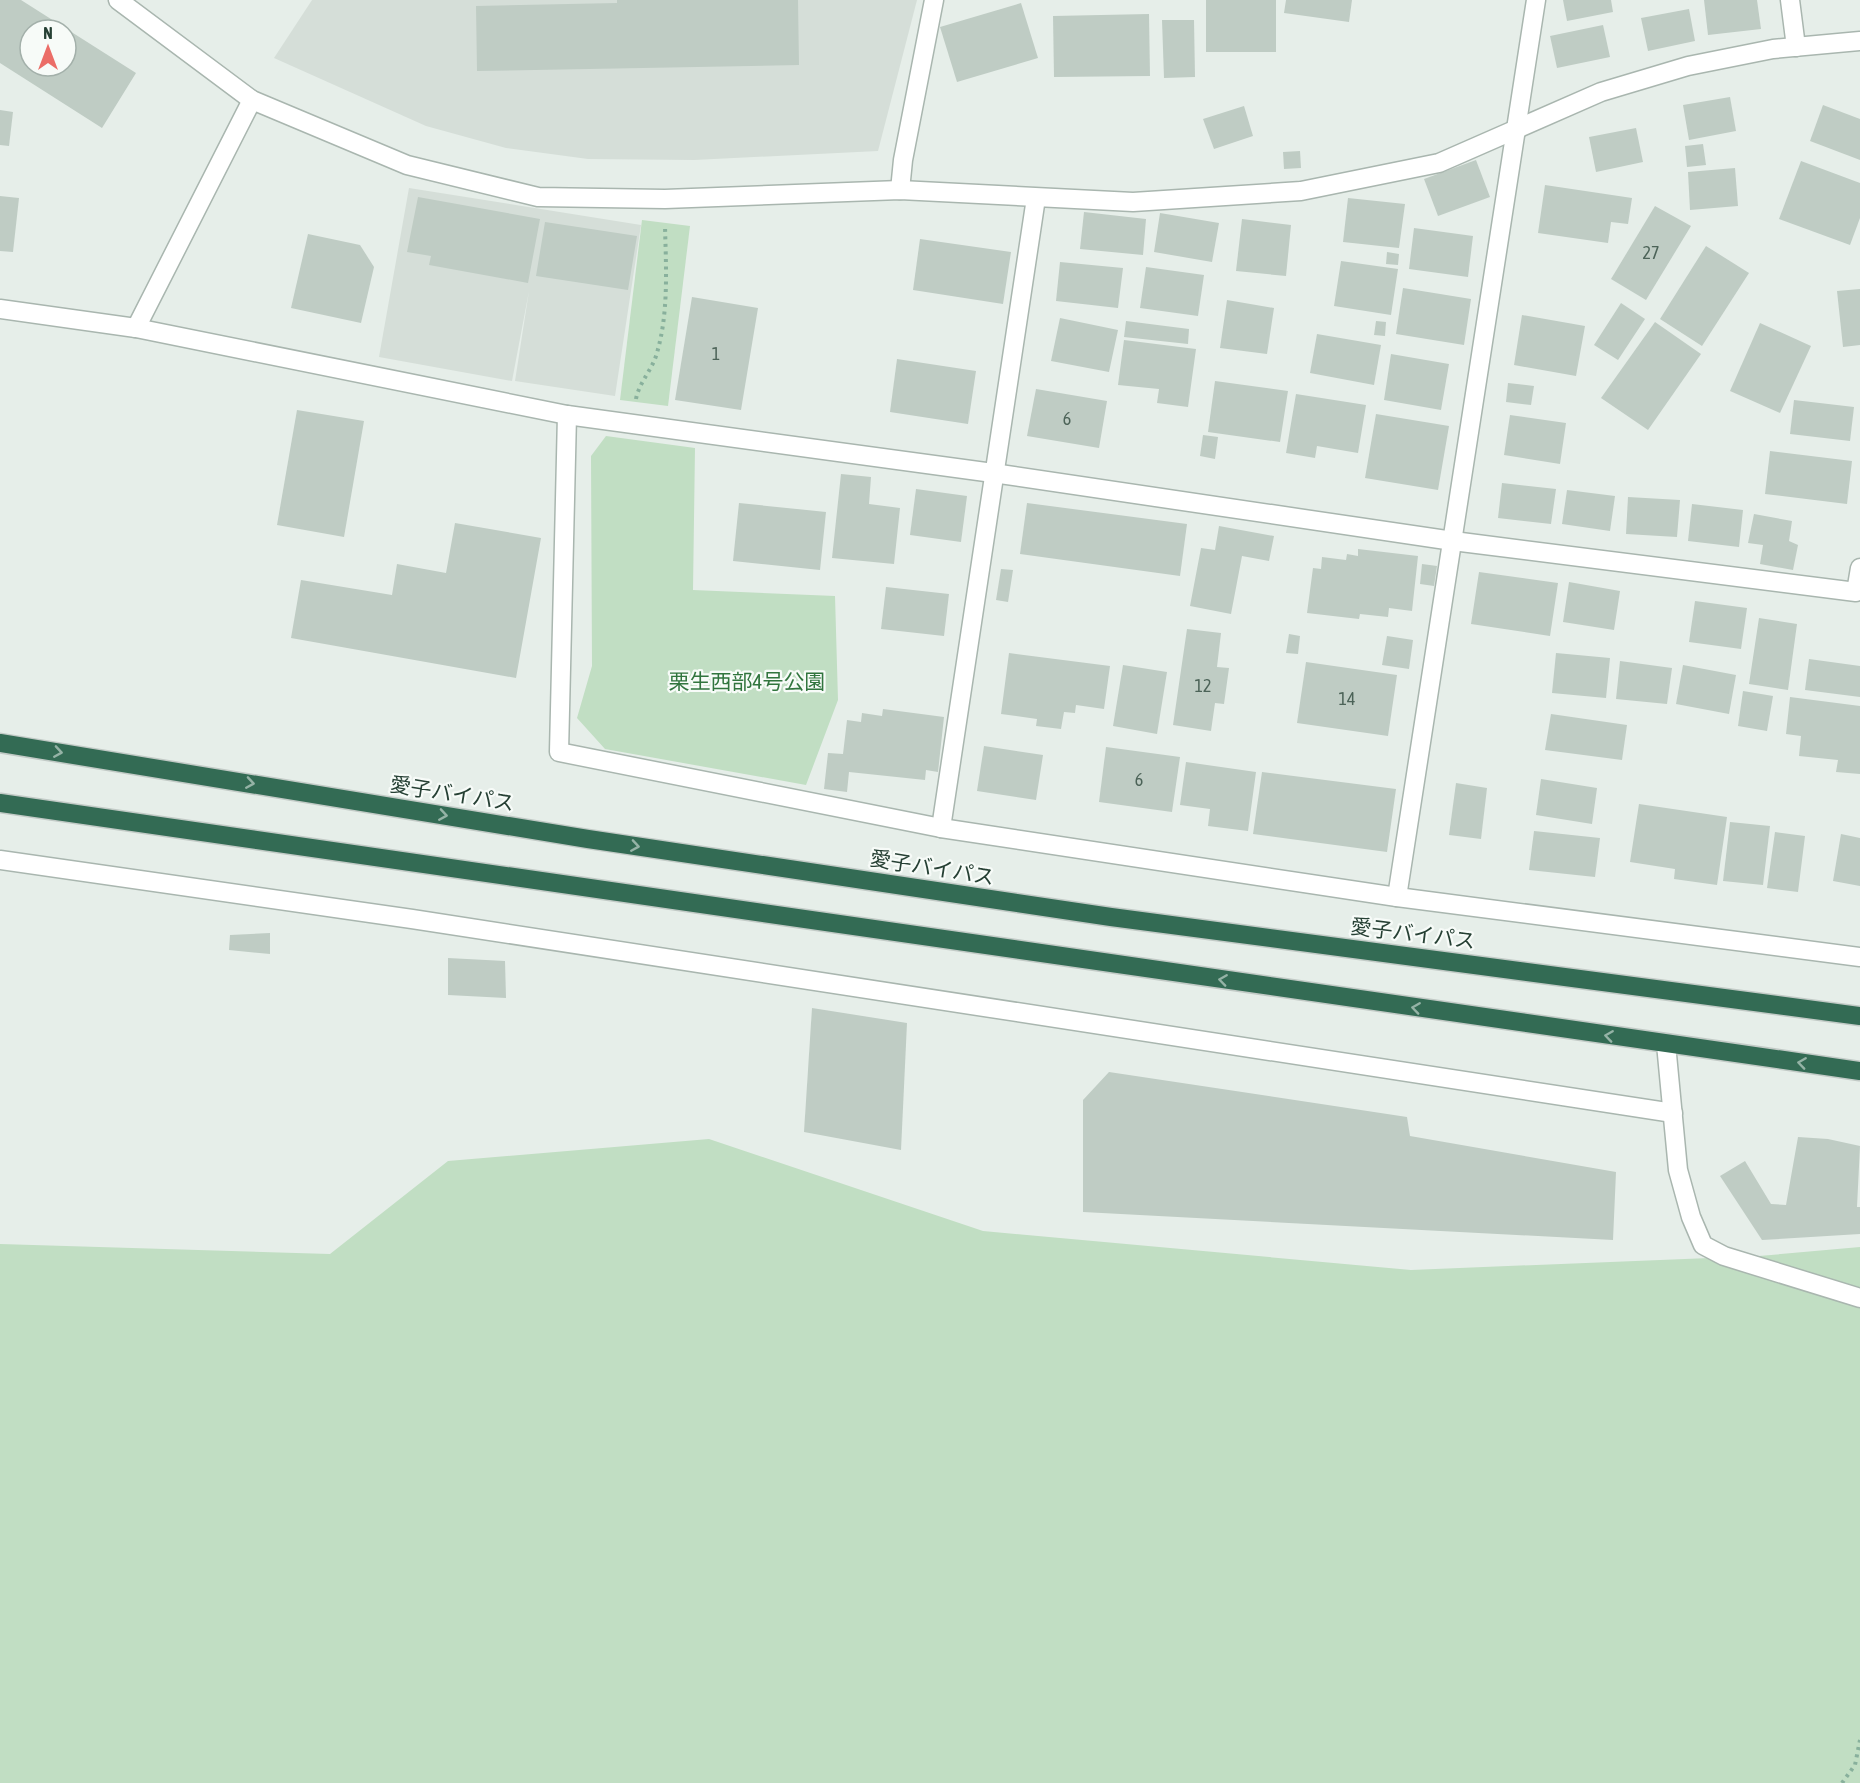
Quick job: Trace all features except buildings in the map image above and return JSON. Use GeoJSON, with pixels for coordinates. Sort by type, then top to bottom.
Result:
{"type":"FeatureCollection","features":[{"type":"Feature","properties":{"kind":"highway","name":"愛子バイパス"},"geometry":{"type":"LineString","coordinates":[[0,743],[576,837],[1111,918],[1860,1016]]}},
{"type":"Feature","properties":{"kind":"highway"},"geometry":{"type":"LineString","coordinates":[[0,803],[1860,1071]]}},
{"type":"Feature","properties":{"kind":"street"},"geometry":{"type":"LineString","coordinates":[[118,0],[252,100],[418,168],[538,197],[664,199],[900,190],[1133,202],[1301,191],[1439,163],[1601,92],[1688,66],[1796,47],[1860,41]]}},
{"type":"Feature","properties":{"kind":"street"},"geometry":{"type":"LineString","coordinates":[[900,190],[903,160],[934,0]]}},
{"type":"Feature","properties":{"kind":"street"},"geometry":{"type":"LineString","coordinates":[[1397,897],[1536,0]]}},
{"type":"Feature","properties":{"kind":"street"},"geometry":{"type":"LineString","coordinates":[[1790,0],[1796,47]]}},
{"type":"Feature","properties":{"kind":"street"},"geometry":{"type":"LineString","coordinates":[[136,328],[252,100]]}},
{"type":"Feature","properties":{"kind":"street"},"geometry":{"type":"LineString","coordinates":[[941,828],[1035,198]]}},
{"type":"Feature","properties":{"kind":"street"},"geometry":{"type":"LineString","coordinates":[[0,309],[136,328],[567,415],[993,472],[1453,541],[1856,592],[1860,568]]}},
{"type":"Feature","properties":{"kind":"street"},"geometry":{"type":"LineString","coordinates":[[567,415],[559,752],[941,828],[1397,897],[1860,957]]}},
{"type":"Feature","properties":{"kind":"street"},"geometry":{"type":"LineString","coordinates":[[0,860],[411,919],[1673,1113]]}},
{"type":"Feature","properties":{"kind":"street"},"geometry":{"type":"LineString","coordinates":[[1666,1044],[1678,1170],[1691,1217],[1703,1245],[1724,1256],[1860,1298]]}},
{"type":"Feature","properties":{"kind":"path"},"geometry":{"type":"LineString","coordinates":[[632,423],[638,392],[655,359],[660,337],[667,273],[664,199]]}},
{"type":"Feature","properties":{"kind":"path"},"geometry":{"type":"LineString","coordinates":[[1842,1783],[1855,1765],[1860,1740]]}},
{"type":"Feature","properties":{"kind":"shaded area"},"geometry":{"type":"Polygon","coordinates":[[[312,0],[917,0],[878,151],[694,160],[588,159],[506,148],[426,126],[274,58],[312,0]]]}},
{"type":"Feature","properties":{"kind":"shaded area"},"geometry":{"type":"Polygon","coordinates":[[[409,188],[641,225],[615,396],[515,381],[529,291],[512,381],[379,357],[409,188]]]}},
{"type":"Feature","properties":{"kind":"green space"},"geometry":{"type":"Polygon","coordinates":[[[642,220],[690,226],[668,406],[620,400],[642,220]]]}},
{"type":"Feature","properties":{"kind":"green space","name":"栗生西部4号公園"},"geometry":{"type":"Polygon","coordinates":[[[606,436],[695,448],[693,590],[835,596],[838,700],[806,785],[605,749],[577,718],[592,666],[591,456],[606,436]]]}},
{"type":"Feature","properties":{"kind":"green space"},"geometry":{"type":"Polygon","coordinates":[[[709,1139],[983,1231],[1411,1270],[1759,1256],[1860,1247],[1860,1783],[0,1783],[0,1244],[330,1254],[448,1161],[709,1139]]]}}]}
